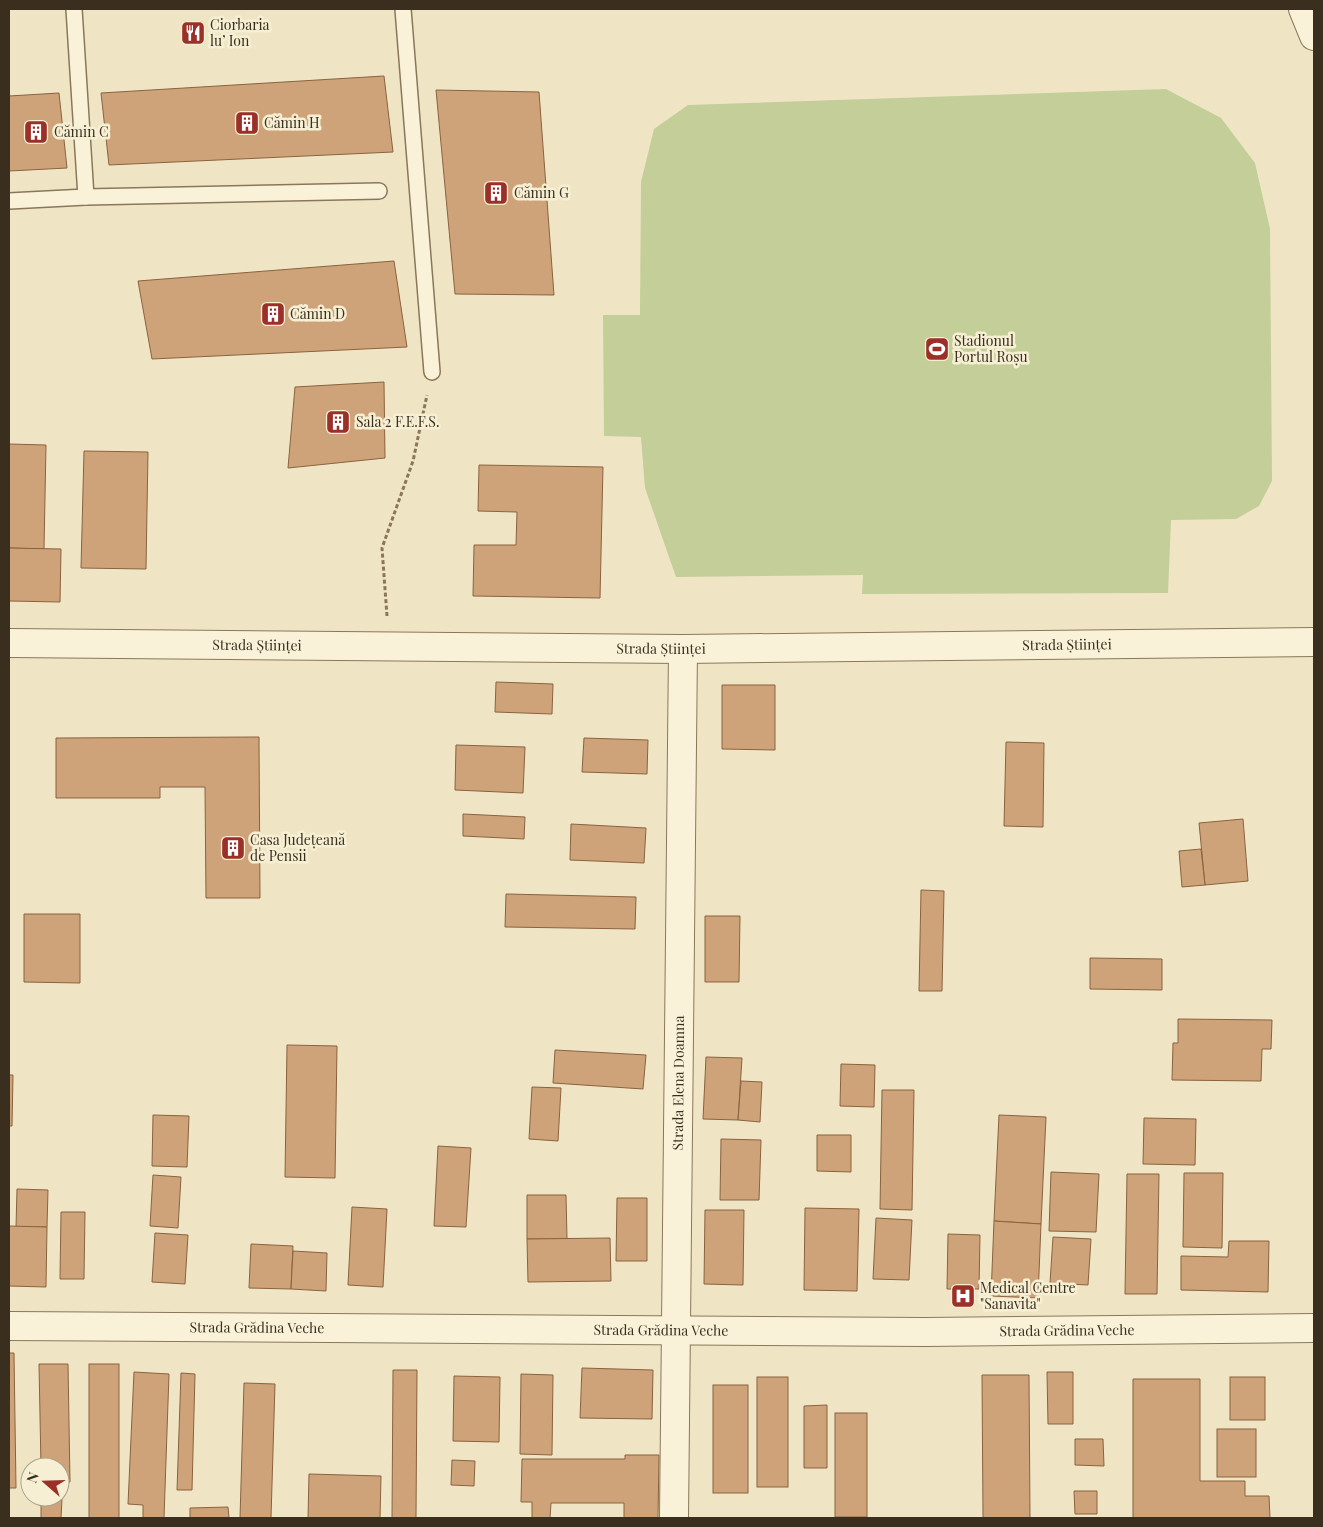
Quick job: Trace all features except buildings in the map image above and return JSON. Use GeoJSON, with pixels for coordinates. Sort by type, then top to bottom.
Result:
{"type":"FeatureCollection","features":[{"type":"Feature","properties":{"kind":"street"},"geometry":{"type":"LineString","coordinates":[[1303,9],[1314,36]]}},
{"type":"Feature","properties":{"kind":"street","name":"Strada Științei"},"geometry":{"type":"LineString","coordinates":[[9,643],[683,649],[1314,642]]}},
{"type":"Feature","properties":{"kind":"street","name":"Strada Elena Doamna"},"geometry":{"type":"LineString","coordinates":[[674,1518],[683,649]]}},
{"type":"Feature","properties":{"kind":"street","name":"Strada Grădina Veche"},"geometry":{"type":"LineString","coordinates":[[9,1326],[925,1332],[1314,1328]]}},
{"type":"Feature","properties":{"kind":"lane"},"geometry":{"type":"LineString","coordinates":[[74,9],[86,197]]}},
{"type":"Feature","properties":{"kind":"lane"},"geometry":{"type":"LineString","coordinates":[[403,9],[432,372]]}},
{"type":"Feature","properties":{"kind":"lane"},"geometry":{"type":"LineString","coordinates":[[9,201],[86,197],[380,191]]}},
{"type":"Feature","properties":{"kind":"path"},"geometry":{"type":"LineString","coordinates":[[389,645],[382,548],[413,461],[432,372]]}},
{"type":"Feature","properties":{"kind":"green space","name":"Stadionul Portul Roșu"},"geometry":{"type":"Polygon","coordinates":[[[1166,89],[1221,118],[1255,163],[1270,229],[1272,481],[1259,506],[1236,519],[1171,520],[1168,593],[862,594],[863,575],[676,577],[645,488],[641,437],[604,436],[603,315],[640,315],[641,182],[654,129],[688,105],[1166,89]]]}},
{"type":"Feature","properties":{"kind":"place","name":"Ciorbaria lu’ Ion"},"geometry":{"type":"Point","coordinates":[193,33]}},
{"type":"Feature","properties":{"kind":"place","name":"Cămin H"},"geometry":{"type":"Point","coordinates":[247,123]}},
{"type":"Feature","properties":{"kind":"place","name":"Cămin C"},"geometry":{"type":"Point","coordinates":[36,132]}},
{"type":"Feature","properties":{"kind":"place","name":"Cămin G"},"geometry":{"type":"Point","coordinates":[496,193]}},
{"type":"Feature","properties":{"kind":"place","name":"Cămin D"},"geometry":{"type":"Point","coordinates":[273,314]}},
{"type":"Feature","properties":{"kind":"place","name":"Stadionul Portul Roșu"},"geometry":{"type":"Point","coordinates":[937,349]}},
{"type":"Feature","properties":{"kind":"place","name":"Sala 2 F.E.F.S."},"geometry":{"type":"Point","coordinates":[338,422]}},
{"type":"Feature","properties":{"kind":"place","name":"Casa Județeană de Pensii"},"geometry":{"type":"Point","coordinates":[233,848]}},
{"type":"Feature","properties":{"kind":"place","name":"Medical Centre \"Sanavita\""},"geometry":{"type":"Point","coordinates":[963,1296]}}]}
